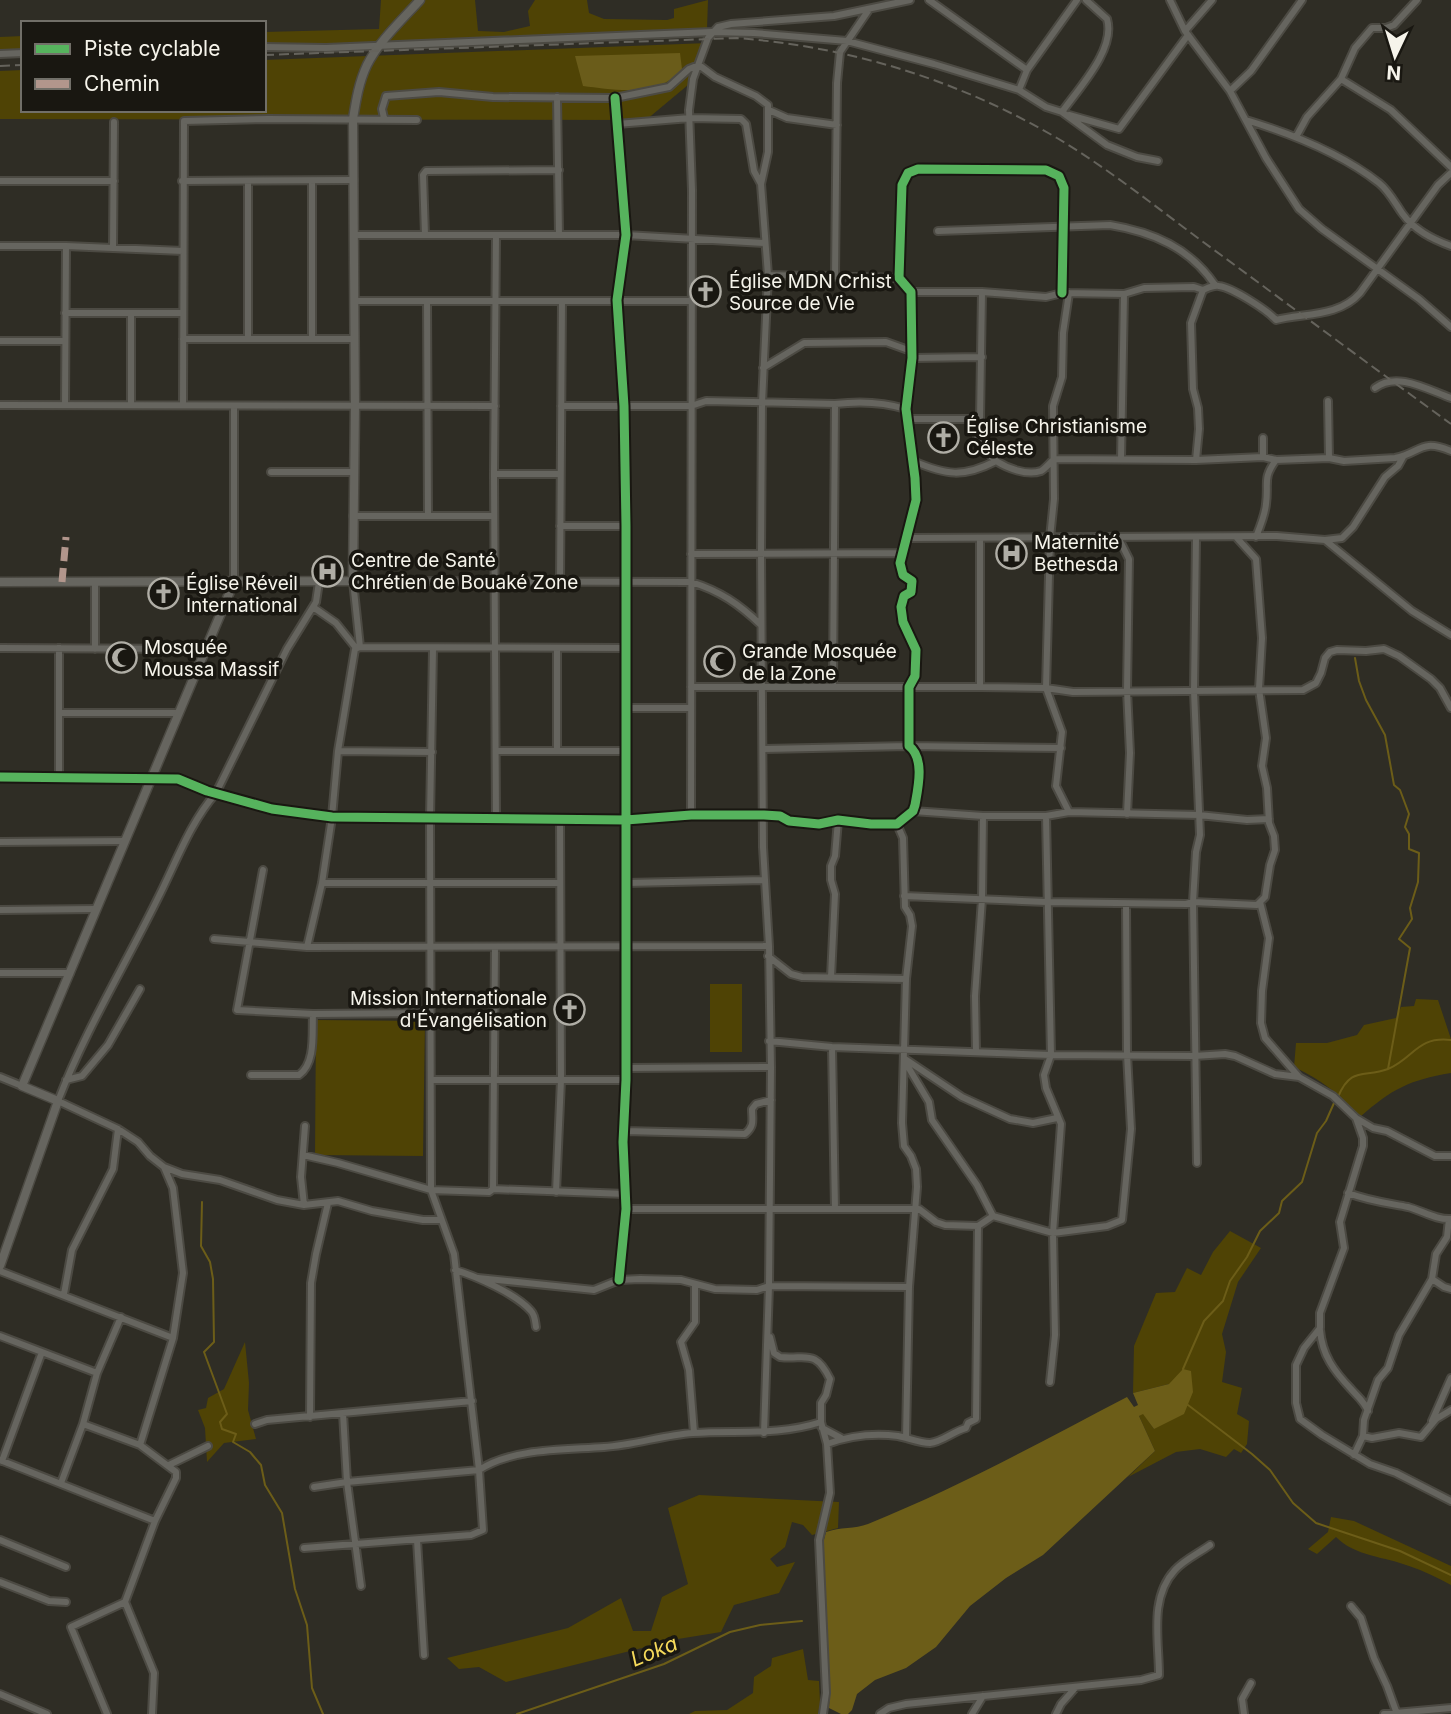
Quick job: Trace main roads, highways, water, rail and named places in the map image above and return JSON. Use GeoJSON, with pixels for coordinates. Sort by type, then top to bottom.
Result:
{"type":"FeatureCollection","features":[{"type":"Feature","properties":{"kind":"waterway"},"geometry":{"type":"LineString","coordinates":[[1355,658],[1366,700],[1385,735],[1394,785],[1400,790],[1409,814],[1405,827],[1409,834],[1409,849],[1419,853],[1418,882],[1410,908],[1412,919],[1399,939],[1410,948],[1388,1069]]}},
{"type":"Feature","properties":{"kind":"waterway"},"geometry":{"type":"LineString","coordinates":[[1338,1097],[1353,1077],[1388,1069],[1430,1041],[1451,1040]]}},
{"type":"Feature","properties":{"kind":"waterway"},"geometry":{"type":"LineString","coordinates":[[1183,1369],[1204,1321],[1223,1301],[1230,1281],[1247,1257],[1260,1231],[1279,1213],[1282,1201],[1302,1182],[1317,1133],[1334,1103]]}},
{"type":"Feature","properties":{"kind":"waterway"},"geometry":{"type":"LineString","coordinates":[[202,1202],[201,1246],[210,1262],[213,1279],[214,1342],[204,1352],[227,1414],[220,1422],[222,1429],[236,1434],[233,1442],[250,1452],[261,1465],[265,1485],[282,1513],[295,1589],[307,1625],[312,1688],[323,1714]]}},
{"type":"Feature","properties":{"kind":"waterway"},"geometry":{"type":"LineString","coordinates":[[1188,1405],[1270,1470],[1293,1503],[1316,1523],[1400,1551],[1451,1575]]}},
{"type":"Feature","properties":{"kind":"waterway","name":"Loka"},"geometry":{"type":"LineString","coordinates":[[517,1714],[664,1664],[730,1632],[760,1625],[802,1621]]}},
{"type":"Feature","properties":{"kind":"railway"},"geometry":{"type":"LineString","coordinates":[[266,55],[737,38],[821,49],[903,70],[942,83],[1020,117],[1078,151],[1451,424]]}},
{"type":"Feature","properties":{"kind":"railway"},"geometry":{"type":"LineString","coordinates":[[0,66],[21,65]]}},
{"type":"Feature","properties":{"kind":"place","name":"Église MDN Crhist Source de Vie"},"geometry":{"type":"Point","coordinates":[706,292]}},
{"type":"Feature","properties":{"kind":"place","name":"Église Christianisme Céleste"},"geometry":{"type":"Point","coordinates":[943,437]}},
{"type":"Feature","properties":{"kind":"place","name":"Maternité Bethesda"},"geometry":{"type":"Point","coordinates":[1011,553]}},
{"type":"Feature","properties":{"kind":"place","name":"Centre de Santé Chrétien de Bouaké Zone"},"geometry":{"type":"Point","coordinates":[328,571]}},
{"type":"Feature","properties":{"kind":"place","name":"Église Réveil International"},"geometry":{"type":"Point","coordinates":[163,594]}},
{"type":"Feature","properties":{"kind":"place","name":"Mosquée Moussa Massif"},"geometry":{"type":"Point","coordinates":[121,658]}},
{"type":"Feature","properties":{"kind":"place","name":"Grande Mosquée de la Zone"},"geometry":{"type":"Point","coordinates":[719,662]}},
{"type":"Feature","properties":{"kind":"place","name":"Mission Internationale d'Évangélisation"},"geometry":{"type":"Point","coordinates":[570,1009]}}]}
